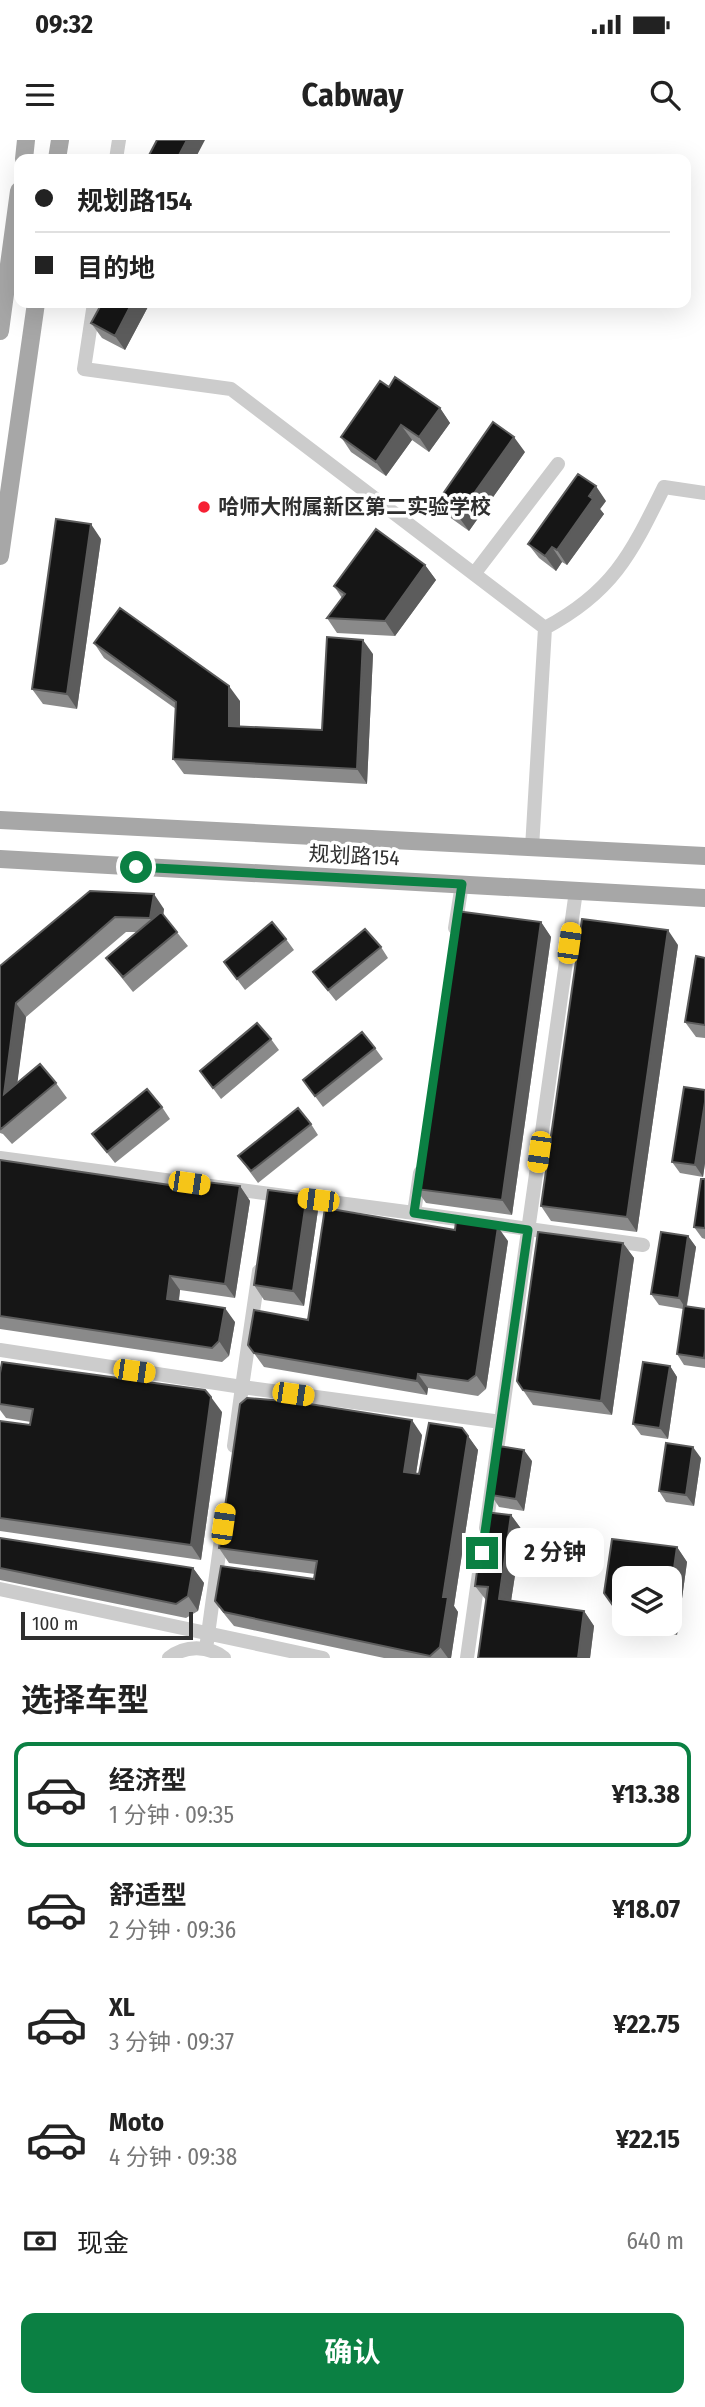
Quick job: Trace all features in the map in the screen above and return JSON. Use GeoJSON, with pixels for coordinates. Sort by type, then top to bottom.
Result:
{"type":"FeatureCollection","features":[{"type":"Feature","properties":{"kind":"main road"},"geometry":{"type":"LineString","coordinates":[[0,331],[14,228]]}},
{"type":"Feature","properties":{"kind":"main road"},"geometry":{"type":"LineString","coordinates":[[0,556],[35,308]]}},
{"type":"Feature","properties":{"kind":"main road","name":"规划路154"},"geometry":{"type":"LineString","coordinates":[[0,820],[705,856]]}},
{"type":"Feature","properties":{"kind":"main road","name":"规划路154"},"geometry":{"type":"LineString","coordinates":[[0,859],[705,898]]}},
{"type":"Feature","properties":{"kind":"street"},"geometry":{"type":"LineString","coordinates":[[93,308],[84,369],[231,388],[545,628]]}},
{"type":"Feature","properties":{"kind":"street"},"geometry":{"type":"LineString","coordinates":[[474,574],[558,464]]}},
{"type":"Feature","properties":{"kind":"street"},"geometry":{"type":"LineString","coordinates":[[545,628],[588,601],[620,569],[664,487],[705,493]]}},
{"type":"Feature","properties":{"kind":"street"},"geometry":{"type":"LineString","coordinates":[[531,848],[545,628]]}},
{"type":"Feature","properties":{"kind":"street"},"geometry":{"type":"LineString","coordinates":[[454,939],[462,884]]}},
{"type":"Feature","properties":{"kind":"street"},"geometry":{"type":"LineString","coordinates":[[467,1658],[576,891]]}},
{"type":"Feature","properties":{"kind":"street"},"geometry":{"type":"LineString","coordinates":[[0,1158],[269,1201],[414,1213],[643,1245]]}},
{"type":"Feature","properties":{"kind":"street"},"geometry":{"type":"LineString","coordinates":[[414,1213],[422,1158]]}},
{"type":"Feature","properties":{"kind":"street"},"geometry":{"type":"LineString","coordinates":[[232,1455],[262,1249]]}},
{"type":"Feature","properties":{"kind":"street"},"geometry":{"type":"LineString","coordinates":[[0,1350],[242,1387],[501,1422]]}},
{"type":"Feature","properties":{"kind":"street"},"geometry":{"type":"LineString","coordinates":[[206,1649],[223,1524]]}},
{"type":"Feature","properties":{"kind":"street"},"geometry":{"type":"LineString","coordinates":[[0,1589],[323,1658]]}},
{"type":"Feature","properties":{"kind":"street"},"geometry":{"type":"LineString","coordinates":[[169,1658],[183,1650],[206,1649],[223,1658]]}},
{"type":"Feature","properties":{"kind":"building"},"geometry":{"type":"Polygon","coordinates":[[[157,140],[187,140],[180,154],[150,154],[157,140]]]}},
{"type":"Feature","properties":{"kind":"building"},"geometry":{"type":"Polygon","coordinates":[[[99,308],[129,308],[115,336],[91,323],[99,308]]]}},
{"type":"Feature","properties":{"kind":"building"},"geometry":{"type":"Polygon","coordinates":[[[395,377],[440,408],[419,437],[401,425],[376,462],[341,437],[380,381],[389,387],[395,377]]]}},
{"type":"Feature","properties":{"kind":"building"},"geometry":{"type":"Polygon","coordinates":[[[493,422],[514,437],[458,516],[438,501],[493,422]]]}},
{"type":"Feature","properties":{"kind":"building"},"geometry":{"type":"Polygon","coordinates":[[[578,474],[596,486],[589,496],[593,499],[557,550],[552,547],[545,556],[528,544],[578,474]]]}},
{"type":"Feature","properties":{"kind":"building"},"geometry":{"type":"Polygon","coordinates":[[[56,519],[91,524],[67,694],[32,689],[56,519]]]}},
{"type":"Feature","properties":{"kind":"building"},"geometry":{"type":"Polygon","coordinates":[[[376,529],[425,565],[385,621],[327,618],[345,594],[334,586],[376,529]]]}},
{"type":"Feature","properties":{"kind":"building"},"geometry":{"type":"Polygon","coordinates":[[[120,608],[229,686],[229,726],[322,730],[327,637],[363,640],[357,769],[173,759],[176,702],[94,643],[120,608]]]}},
{"type":"Feature","properties":{"kind":"building"},"geometry":{"type":"Polygon","coordinates":[[[90,891],[154,894],[150,918],[115,917],[16,1003],[4,1094],[40,1064],[56,1083],[1,1129],[0,966],[90,891]]]}},
{"type":"Feature","properties":{"kind":"building"},"geometry":{"type":"Polygon","coordinates":[[[456,911],[541,922],[502,1200],[416,1189],[456,911]]]}},
{"type":"Feature","properties":{"kind":"building"},"geometry":{"type":"Polygon","coordinates":[[[161,912],[177,932],[123,977],[106,958],[161,912]]]}},
{"type":"Feature","properties":{"kind":"building"},"geometry":{"type":"Polygon","coordinates":[[[582,919],[668,930],[627,1217],[541,1206],[582,919]]]}},
{"type":"Feature","properties":{"kind":"building"},"geometry":{"type":"Polygon","coordinates":[[[272,922],[286,939],[237,979],[224,962],[272,922]]]}},
{"type":"Feature","properties":{"kind":"building"},"geometry":{"type":"Polygon","coordinates":[[[365,929],[381,947],[328,990],[313,972],[365,929]]]}},
{"type":"Feature","properties":{"kind":"building"},"geometry":{"type":"Polygon","coordinates":[[[696,956],[705,958],[705,1025],[685,1022],[696,956]]]}},
{"type":"Feature","properties":{"kind":"building"},"geometry":{"type":"Polygon","coordinates":[[[257,1023],[271,1039],[213,1088],[200,1071],[257,1023]]]}},
{"type":"Feature","properties":{"kind":"building"},"geometry":{"type":"Polygon","coordinates":[[[362,1032],[375,1048],[315,1096],[303,1080],[362,1032]]]}},
{"type":"Feature","properties":{"kind":"building"},"geometry":{"type":"Polygon","coordinates":[[[684,1087],[705,1090],[695,1165],[672,1162],[684,1087]]]}},
{"type":"Feature","properties":{"kind":"building"},"geometry":{"type":"Polygon","coordinates":[[[147,1089],[162,1107],[107,1152],[92,1134],[147,1089]]]}},
{"type":"Feature","properties":{"kind":"building"},"geometry":{"type":"Polygon","coordinates":[[[298,1108],[311,1124],[251,1171],[238,1156],[298,1108]]]}},
{"type":"Feature","properties":{"kind":"building"},"geometry":{"type":"Polygon","coordinates":[[[0,1160],[197,1189],[198,1181],[240,1186],[225,1284],[170,1276],[167,1299],[225,1308],[219,1341],[212,1348],[0,1316],[0,1160]]]}},
{"type":"Feature","properties":{"kind":"building"},"geometry":{"type":"Polygon","coordinates":[[[701,1179],[705,1179],[705,1228],[694,1227],[701,1179]]]}},
{"type":"Feature","properties":{"kind":"building"},"geometry":{"type":"Polygon","coordinates":[[[268,1190],[307,1195],[293,1291],[254,1285],[268,1190]]]}},
{"type":"Feature","properties":{"kind":"building"},"geometry":{"type":"Polygon","coordinates":[[[325,1208],[455,1230],[456,1221],[498,1227],[476,1375],[468,1381],[418,1374],[417,1381],[254,1353],[248,1345],[254,1310],[308,1320],[325,1208]]]}},
{"type":"Feature","properties":{"kind":"building"},"geometry":{"type":"Polygon","coordinates":[[[538,1232],[623,1243],[601,1401],[523,1390],[517,1381],[538,1232]]]}},
{"type":"Feature","properties":{"kind":"building"},"geometry":{"type":"Polygon","coordinates":[[[661,1232],[688,1236],[679,1298],[651,1294],[661,1232]]]}},
{"type":"Feature","properties":{"kind":"building"},"geometry":{"type":"Polygon","coordinates":[[[684,1306],[705,1309],[704,1358],[677,1354],[684,1306]]]}},
{"type":"Feature","properties":{"kind":"building"},"geometry":{"type":"Polygon","coordinates":[[[2,1362],[205,1390],[211,1397],[191,1545],[0,1518],[0,1421],[30,1425],[33,1409],[0,1404],[2,1362]]]}},
{"type":"Feature","properties":{"kind":"building"},"geometry":{"type":"Polygon","coordinates":[[[643,1362],[670,1366],[660,1428],[633,1424],[643,1362]]]}},
{"type":"Feature","properties":{"kind":"building"},"geometry":{"type":"Polygon","coordinates":[[[247,1398],[297,1402],[412,1420],[404,1472],[419,1474],[429,1423],[462,1428],[468,1436],[443,1597],[448,1597],[440,1647],[430,1656],[224,1612],[215,1601],[221,1566],[314,1579],[317,1561],[219,1548],[240,1404],[247,1398]]]}},
{"type":"Feature","properties":{"kind":"building"},"geometry":{"type":"Polygon","coordinates":[[[666,1443],[693,1447],[686,1495],[659,1491],[666,1443]]]}},
{"type":"Feature","properties":{"kind":"building"},"geometry":{"type":"Polygon","coordinates":[[[498,1446],[524,1450],[516,1499],[491,1495],[498,1446]]]}},
{"type":"Feature","properties":{"kind":"building"},"geometry":{"type":"Polygon","coordinates":[[[485,1512],[511,1515],[499,1599],[584,1611],[578,1658],[478,1658],[488,1587],[475,1586],[485,1512]]]}},
{"type":"Feature","properties":{"kind":"building"},"geometry":{"type":"Polygon","coordinates":[[[0,1538],[193,1568],[188,1596],[176,1604],[0,1568],[0,1538]]]}},
{"type":"Feature","properties":{"kind":"building"},"geometry":{"type":"Polygon","coordinates":[[[612,1539],[677,1547],[674,1566],[612,1566],[612,1604],[604,1593],[612,1539]]]}},
{"type":"Feature","properties":{"kind":"place","name":"哈师大附属新区第二实验学校"},"geometry":{"type":"Point","coordinates":[204,507]}},
{"type":"Feature","properties":{"kind":"route"},"geometry":{"type":"LineString","coordinates":[[136,867],[462,884],[414,1213],[528,1230],[482,1553]]}}]}
